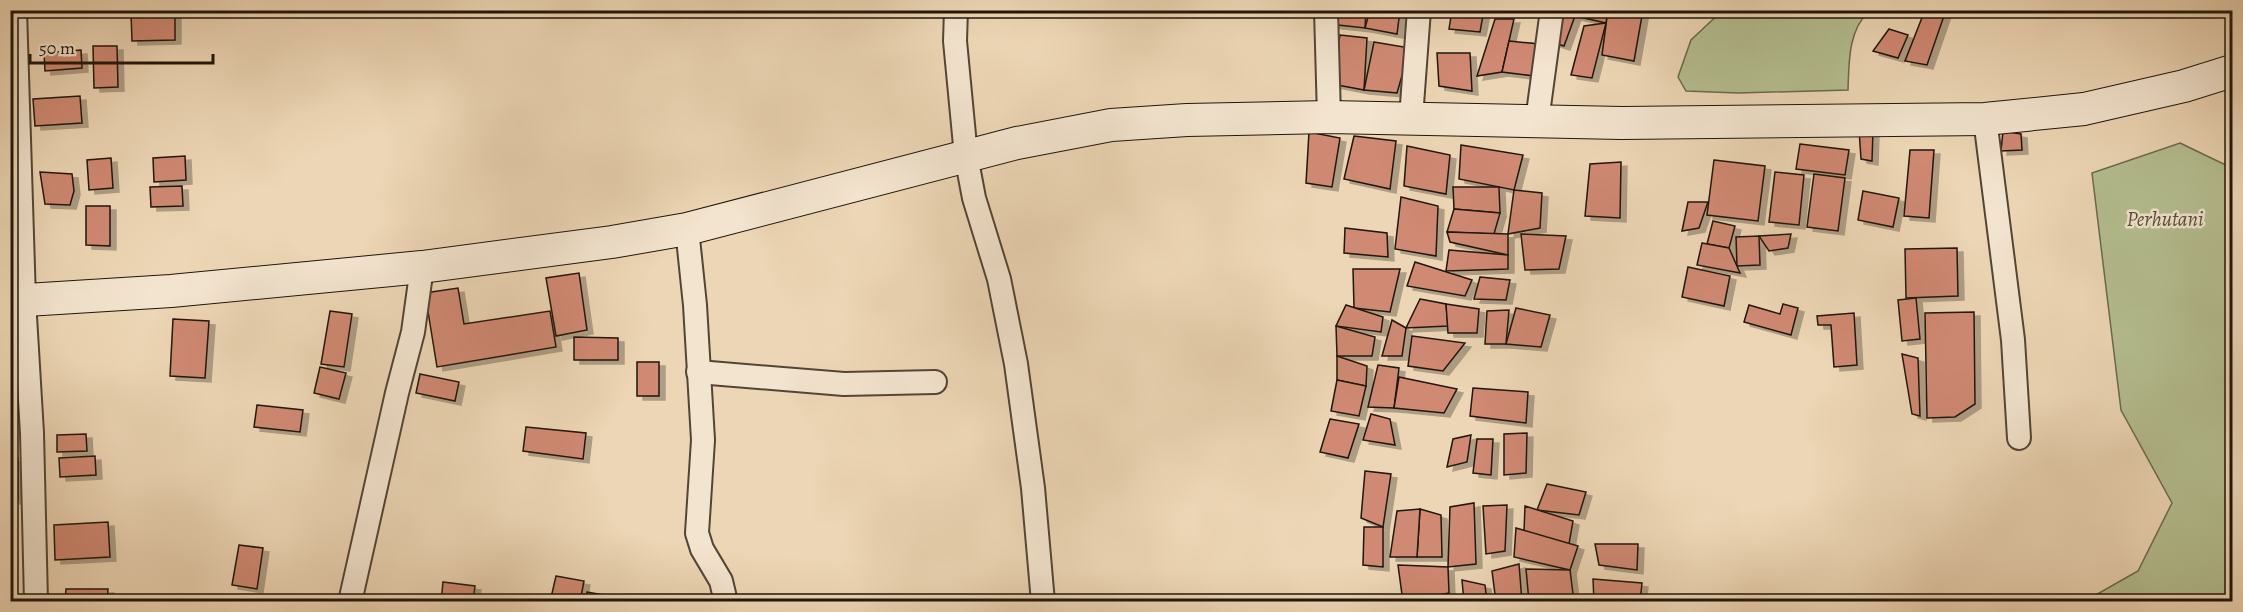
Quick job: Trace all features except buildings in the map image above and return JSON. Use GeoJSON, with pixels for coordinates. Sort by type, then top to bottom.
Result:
{"type":"FeatureCollection","features":[{"type":"Feature","properties":{"kind":"street"},"geometry":{"type":"LineString","coordinates":[[15,10],[17,300],[32,422],[36,602]]}},
{"type":"Feature","properties":{"kind":"street"},"geometry":{"type":"LineString","coordinates":[[956,10],[955,41],[966,156],[974,198],[999,279],[1016,364],[1033,488],[1043,602]]}},
{"type":"Feature","properties":{"kind":"street"},"geometry":{"type":"LineString","coordinates":[[1326,10],[1329,117]]}},
{"type":"Feature","properties":{"kind":"street"},"geometry":{"type":"LineString","coordinates":[[1411,118],[1419,10]]}},
{"type":"Feature","properties":{"kind":"street"},"geometry":{"type":"LineString","coordinates":[[1537,121],[1552,10]]}},
{"type":"Feature","properties":{"kind":"street"},"geometry":{"type":"LineString","coordinates":[[17,300],[171,291],[536,254],[687,229],[1027,140],[1111,125],[1187,120],[1329,117],[1634,123],[1985,119],[2084,109],[2184,86],[2232,71]]}},
{"type":"Feature","properties":{"kind":"street"},"geometry":{"type":"LineString","coordinates":[[1985,119],[2010,310],[2019,438]]}},
{"type":"Feature","properties":{"kind":"street"},"geometry":{"type":"LineString","coordinates":[[687,229],[695,305],[703,440],[697,533],[702,549],[721,581],[728,601]]}},
{"type":"Feature","properties":{"kind":"street"},"geometry":{"type":"LineString","coordinates":[[350,602],[413,332],[422,267]]}},
{"type":"Feature","properties":{"kind":"street"},"geometry":{"type":"LineString","coordinates":[[698,372],[844,384],[935,382]]}},
{"type":"Feature","properties":{"kind":"green space"},"geometry":{"type":"Polygon","coordinates":[[[1723,10],[1869,11],[1853,37],[1848,90],[1738,93],[1686,91],[1678,77],[1691,40],[1723,10]]]}},
{"type":"Feature","properties":{"kind":"green space","name":"Perhutani"},"geometry":{"type":"Polygon","coordinates":[[[2180,143],[2232,168],[2232,601],[2085,601],[2138,571],[2172,503],[2121,410],[2092,173],[2180,143]]]}}]}
